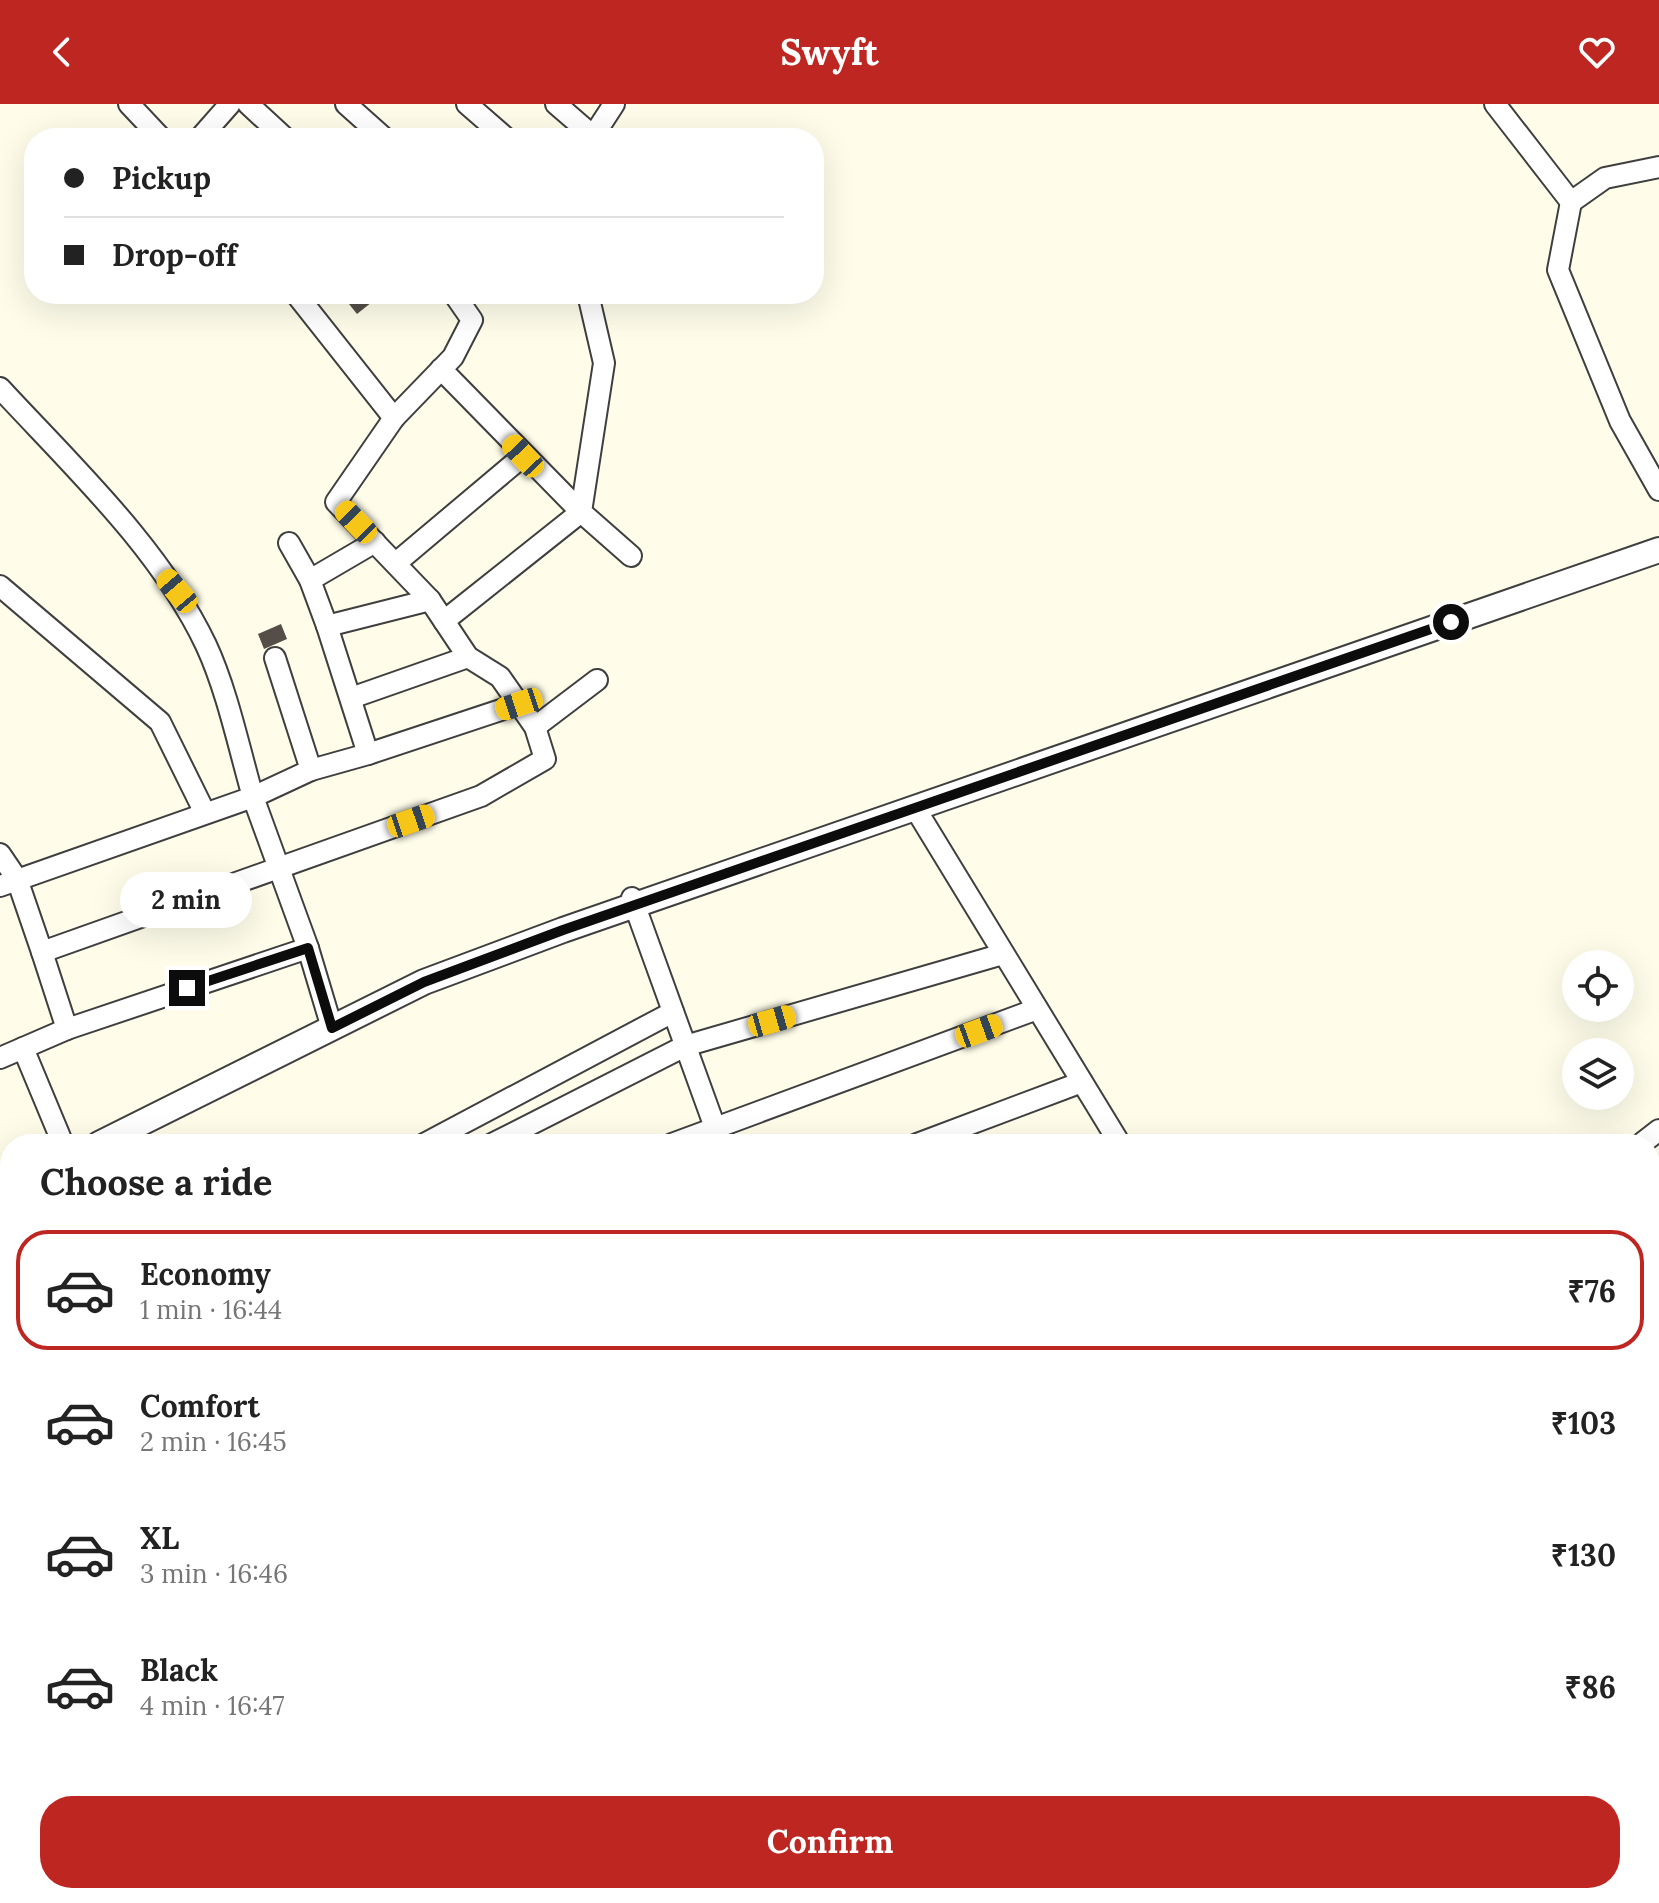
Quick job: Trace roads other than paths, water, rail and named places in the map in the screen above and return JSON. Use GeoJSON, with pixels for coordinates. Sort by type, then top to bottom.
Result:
{"type":"FeatureCollection","features":[{"type":"Feature","properties":{"kind":"street"},"geometry":{"type":"LineString","coordinates":[[129,104],[152,128]]}},
{"type":"Feature","properties":{"kind":"street"},"geometry":{"type":"LineString","coordinates":[[209,128],[230,104]]}},
{"type":"Feature","properties":{"kind":"street"},"geometry":{"type":"LineString","coordinates":[[248,104],[274,128]]}},
{"type":"Feature","properties":{"kind":"street"},"geometry":{"type":"LineString","coordinates":[[346,104],[373,128]]}},
{"type":"Feature","properties":{"kind":"street"},"geometry":{"type":"LineString","coordinates":[[467,104],[495,128]]}},
{"type":"Feature","properties":{"kind":"street"},"geometry":{"type":"LineString","coordinates":[[556,104],[583,128]]}},
{"type":"Feature","properties":{"kind":"street"},"geometry":{"type":"LineString","coordinates":[[599,128],[614,104]]}},
{"type":"Feature","properties":{"kind":"street"},"geometry":{"type":"LineString","coordinates":[[1495,104],[1571,202]]}},
{"type":"Feature","properties":{"kind":"street"},"geometry":{"type":"LineString","coordinates":[[1659,167],[1605,178],[1571,202],[1558,270],[1620,421],[1659,490]]}},
{"type":"Feature","properties":{"kind":"street"},"geometry":{"type":"LineString","coordinates":[[304,304],[394,418]]}},
{"type":"Feature","properties":{"kind":"street"},"geometry":{"type":"LineString","coordinates":[[42,952],[481,796],[545,759],[535,727],[500,677],[468,657],[430,600],[336,502],[394,418],[453,357],[472,320],[461,304]]}},
{"type":"Feature","properties":{"kind":"street"},"geometry":{"type":"LineString","coordinates":[[444,621],[581,512],[604,363],[590,304]]}},
{"type":"Feature","properties":{"kind":"street"},"geometry":{"type":"LineString","coordinates":[[441,369],[523,456],[631,556]]}},
{"type":"Feature","properties":{"kind":"street"},"geometry":{"type":"LineString","coordinates":[[0,388],[83,476],[177,591],[207,647],[253,797],[308,948],[332,1028]]}},
{"type":"Feature","properties":{"kind":"street"},"geometry":{"type":"LineString","coordinates":[[396,563],[523,456]]}},
{"type":"Feature","properties":{"kind":"street"},"geometry":{"type":"LineString","coordinates":[[310,580],[375,542]]}},
{"type":"Feature","properties":{"kind":"street"},"geometry":{"type":"LineString","coordinates":[[289,543],[310,580],[368,754]]}},
{"type":"Feature","properties":{"kind":"street"},"geometry":{"type":"LineString","coordinates":[[119,1134],[424,982],[633,902],[915,808],[1659,550]]}},
{"type":"Feature","properties":{"kind":"street"},"geometry":{"type":"LineString","coordinates":[[0,586],[160,722],[204,811]]}},
{"type":"Feature","properties":{"kind":"street"},"geometry":{"type":"LineString","coordinates":[[327,626],[430,600]]}},
{"type":"Feature","properties":{"kind":"street"},"geometry":{"type":"LineString","coordinates":[[351,698],[468,657]]}},
{"type":"Feature","properties":{"kind":"street"},"geometry":{"type":"LineString","coordinates":[[275,658],[311,770]]}},
{"type":"Feature","properties":{"kind":"street"},"geometry":{"type":"LineString","coordinates":[[535,727],[597,680]]}},
{"type":"Feature","properties":{"kind":"street"},"geometry":{"type":"LineString","coordinates":[[8,883],[204,811],[253,797],[311,770],[519,704]]}},
{"type":"Feature","properties":{"kind":"street"},"geometry":{"type":"LineString","coordinates":[[915,808],[1114,1134]]}},
{"type":"Feature","properties":{"kind":"street"},"geometry":{"type":"LineString","coordinates":[[0,854],[8,883],[42,952],[67,1029]]}},
{"type":"Feature","properties":{"kind":"street"},"geometry":{"type":"LineString","coordinates":[[633,902],[717,1134]]}},
{"type":"Feature","properties":{"kind":"street"},"geometry":{"type":"LineString","coordinates":[[0,1058],[67,1029],[308,948]]}},
{"type":"Feature","properties":{"kind":"street"},"geometry":{"type":"LineString","coordinates":[[512,1134],[685,1046],[1003,954]]}},
{"type":"Feature","properties":{"kind":"street"},"geometry":{"type":"LineString","coordinates":[[723,1134],[1037,1009]]}},
{"type":"Feature","properties":{"kind":"street"},"geometry":{"type":"LineString","coordinates":[[443,1134],[673,1012]]}},
{"type":"Feature","properties":{"kind":"street"},"geometry":{"type":"LineString","coordinates":[[23,1048],[59,1134]]}},
{"type":"Feature","properties":{"kind":"street"},"geometry":{"type":"LineString","coordinates":[[944,1134],[1082,1082]]}}]}
